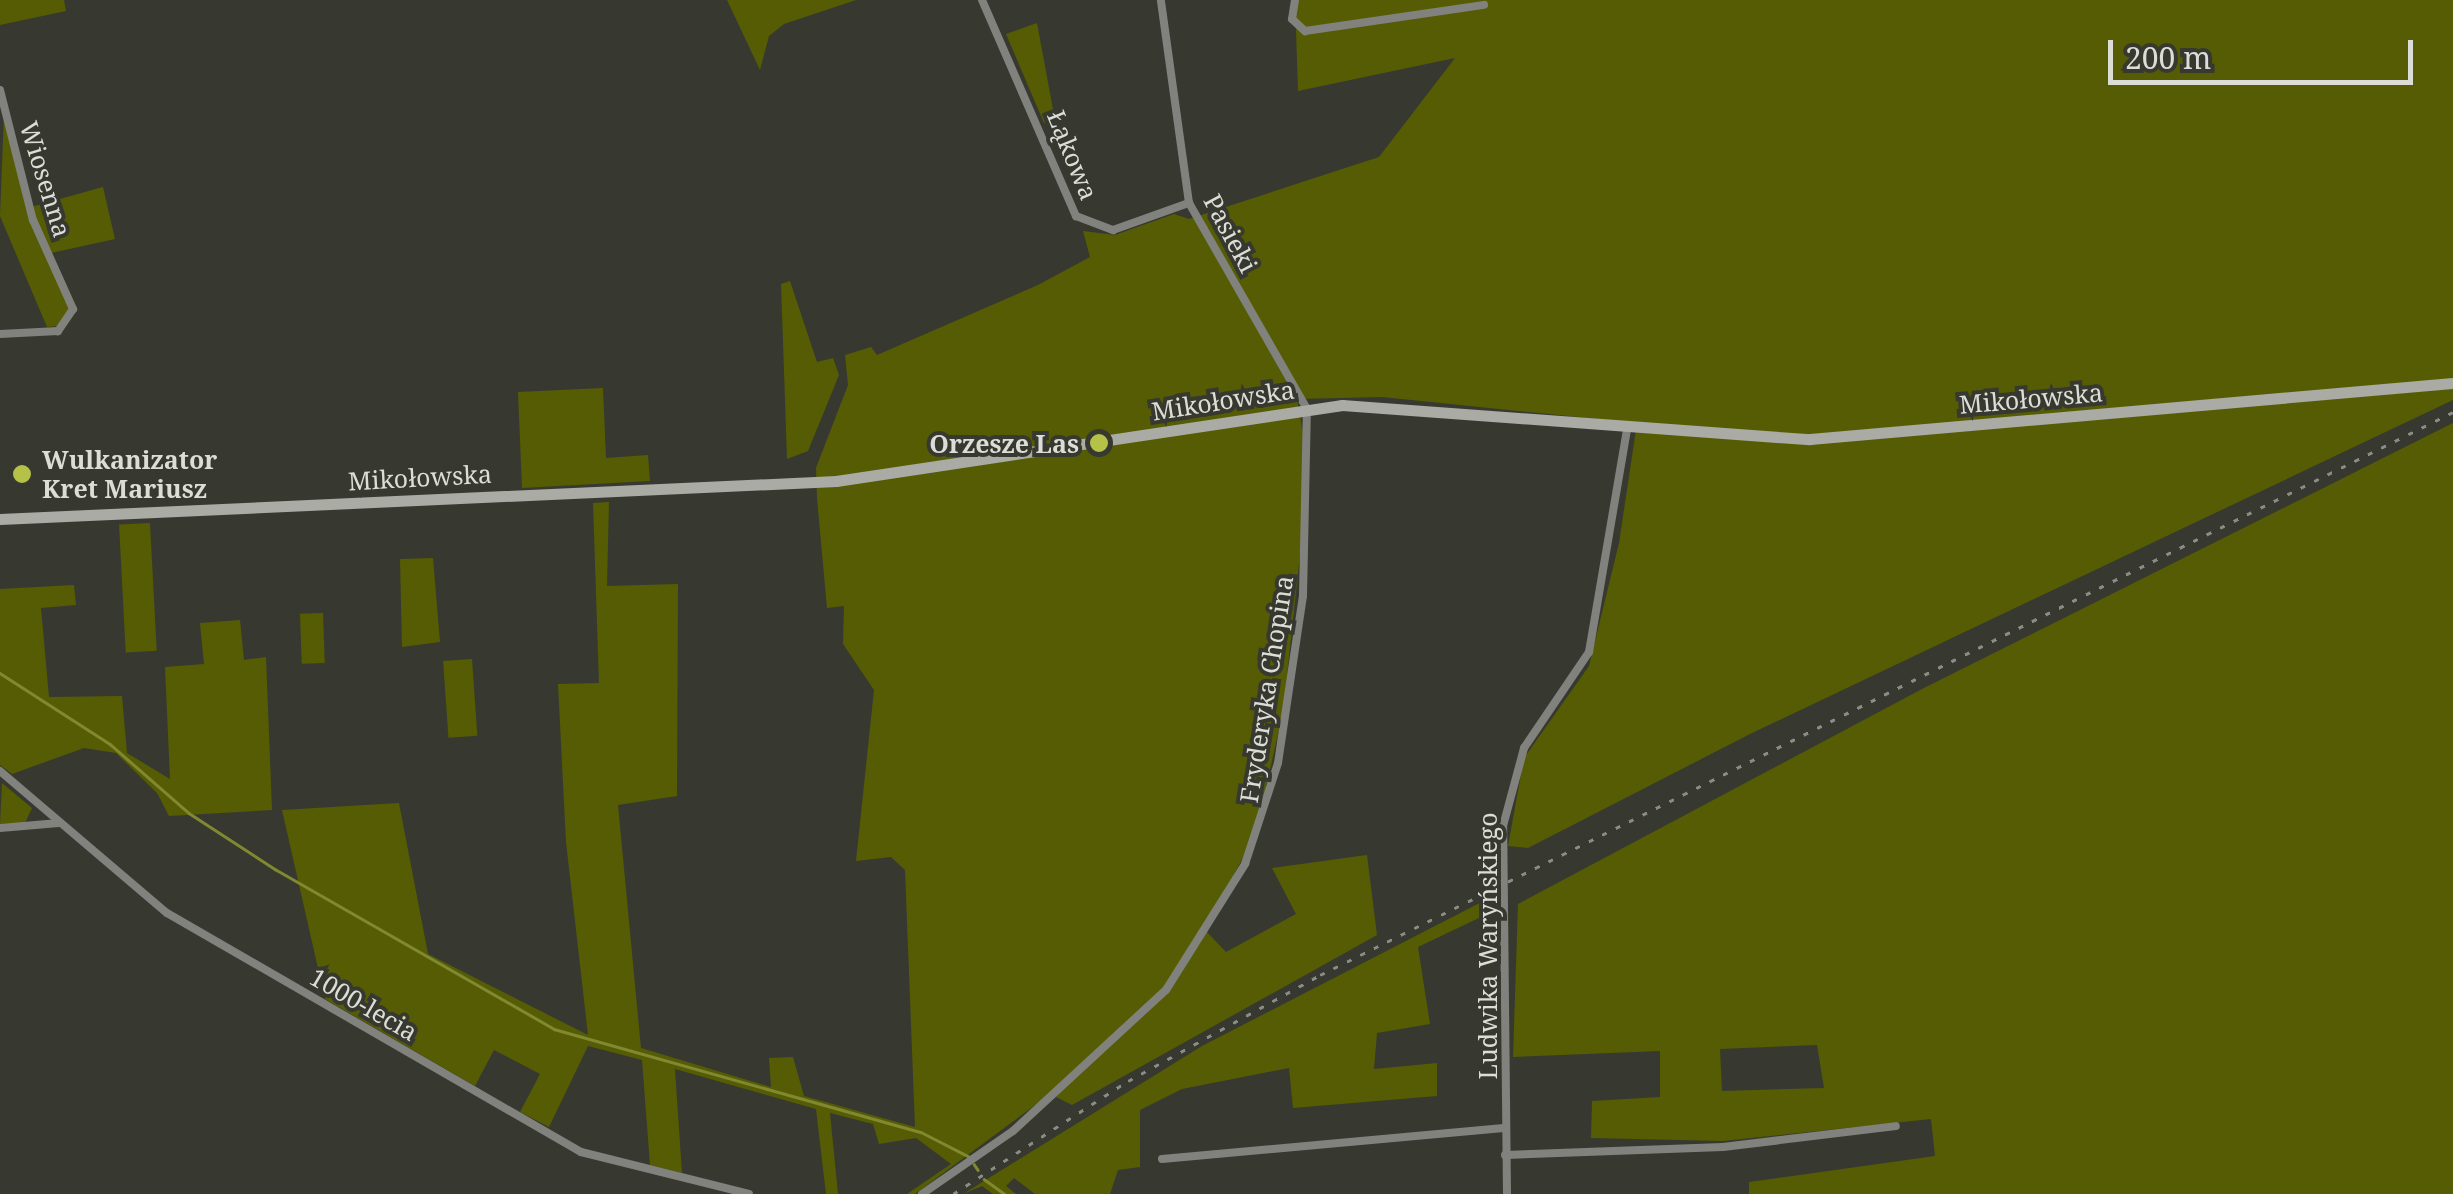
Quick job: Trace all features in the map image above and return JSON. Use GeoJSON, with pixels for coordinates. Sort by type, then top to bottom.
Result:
{"type":"FeatureCollection","features":[{"type":"Feature","properties":{"kind":"main road","name":"Mikołowska"},"geometry":{"type":"LineString","coordinates":[[0,519],[836,481],[1306,409],[1395,405],[1810,439],[2453,383]]}},
{"type":"Feature","properties":{"kind":"street","name":"Łąkowa"},"geometry":{"type":"LineString","coordinates":[[982,0],[1076,216],[1113,230],[1189,203]]}},
{"type":"Feature","properties":{"kind":"street","name":"Pasieki"},"geometry":{"type":"LineString","coordinates":[[1162,0],[1189,203],[1306,409]]}},
{"type":"Feature","properties":{"kind":"street"},"geometry":{"type":"LineString","coordinates":[[1295,0],[1292,18],[1305,31],[1484,4]]}},
{"type":"Feature","properties":{"kind":"street","name":"Wiosenna"},"geometry":{"type":"LineString","coordinates":[[0,90],[33,220],[73,309],[58,331],[0,334]]}},
{"type":"Feature","properties":{"kind":"street","name":"Fryderyka Chopina"},"geometry":{"type":"LineString","coordinates":[[922,1194],[1014,1130],[1166,990],[1245,864],[1270,798],[1296,656],[1308,533],[1306,409]]}},
{"type":"Feature","properties":{"kind":"street","name":"Ludwika Waryńskiego"},"geometry":{"type":"LineString","coordinates":[[1507,1194],[1504,1128],[1508,800],[1524,748],[1589,652],[1628,425]]}},
{"type":"Feature","properties":{"kind":"street","name":"1000-lecia"},"geometry":{"type":"LineString","coordinates":[[0,771],[168,913],[581,1152],[749,1194]]}},
{"type":"Feature","properties":{"kind":"street"},"geometry":{"type":"LineString","coordinates":[[0,828],[59,823]]}},
{"type":"Feature","properties":{"kind":"street"},"geometry":{"type":"LineString","coordinates":[[1505,1155],[1723,1147],[1896,1126]]}},
{"type":"Feature","properties":{"kind":"street"},"geometry":{"type":"LineString","coordinates":[[1162,1159],[1504,1128]]}},
{"type":"Feature","properties":{"kind":"shaded area"},"geometry":{"type":"Polygon","coordinates":[[[0,0],[64,0],[66,11],[0,25],[0,0]]]}},
{"type":"Feature","properties":{"kind":"shaded area"},"geometry":{"type":"Polygon","coordinates":[[[727,0],[856,0],[784,24],[769,36],[760,70],[727,0]]]}},
{"type":"Feature","properties":{"kind":"shaded area"},"geometry":{"type":"Polygon","coordinates":[[[1295,0],[2453,0],[2453,400],[1752,733],[1528,848],[1508,846],[1524,758],[1589,666],[1619,543],[1637,423],[1382,397],[1297,399],[1305,445],[1302,536],[1283,712],[1255,836],[1204,929],[1226,952],[1296,914],[1272,868],[1367,855],[1377,935],[1072,1105],[1050,1094],[915,1194],[907,1194],[951,1164],[916,1138],[879,1144],[873,1124],[830,1113],[838,1194],[826,1194],[816,1109],[675,1069],[682,1173],[650,1165],[642,1060],[588,1046],[549,1127],[520,1112],[540,1074],[494,1050],[475,1086],[325,999],[282,810],[399,803],[428,954],[588,1035],[566,842],[558,684],[599,683],[593,503],[609,502],[607,586],[678,584],[677,796],[618,805],[641,1048],[771,1087],[769,1058],[793,1057],[804,1096],[915,1127],[905,870],[891,857],[856,861],[874,690],[843,644],[844,606],[827,608],[817,498],[816,468],[848,385],[845,355],[871,347],[877,355],[1038,285],[1090,257],[1083,231],[1115,235],[1174,214],[1189,219],[1379,157],[1455,58],[1298,91],[1295,0]]]}},
{"type":"Feature","properties":{"kind":"shaded area"},"geometry":{"type":"Polygon","coordinates":[[[1037,23],[1055,120],[1044,123],[1006,34],[1037,23]]]}},
{"type":"Feature","properties":{"kind":"shaded area"},"geometry":{"type":"Polygon","coordinates":[[[4,114],[26,209],[70,309],[58,326],[47,327],[0,216],[4,114]]]}},
{"type":"Feature","properties":{"kind":"shaded area"},"geometry":{"type":"Polygon","coordinates":[[[103,187],[115,239],[51,253],[31,207],[103,187]]]}},
{"type":"Feature","properties":{"kind":"shaded area"},"geometry":{"type":"Polygon","coordinates":[[[790,281],[817,362],[833,358],[839,375],[808,451],[787,459],[781,284],[790,281]]]}},
{"type":"Feature","properties":{"kind":"shaded area"},"geometry":{"type":"Polygon","coordinates":[[[603,388],[606,458],[648,455],[650,481],[522,488],[518,392],[603,388]]]}},
{"type":"Feature","properties":{"kind":"shaded area"},"geometry":{"type":"Polygon","coordinates":[[[2453,423],[2453,1194],[1749,1194],[1749,1182],[1935,1156],[1931,1119],[1723,1141],[1591,1138],[1592,1101],[1660,1097],[1660,1051],[1513,1057],[1518,904],[1922,689],[2453,423]],[[1817,1045],[1720,1049],[1722,1091],[1824,1088],[1817,1045]]]}},
{"type":"Feature","properties":{"kind":"shaded area"},"geometry":{"type":"Polygon","coordinates":[[[150,523],[157,651],[126,652],[119,525],[150,523]]]}},
{"type":"Feature","properties":{"kind":"shaded area"},"geometry":{"type":"Polygon","coordinates":[[[433,558],[440,642],[402,647],[400,559],[433,558]]]}},
{"type":"Feature","properties":{"kind":"shaded area"},"geometry":{"type":"Polygon","coordinates":[[[74,585],[76,605],[41,608],[49,697],[122,696],[127,753],[170,779],[165,667],[204,664],[200,623],[240,620],[244,660],[266,657],[272,810],[169,816],[157,793],[116,753],[84,748],[12,774],[0,765],[0,589],[74,585]]]}},
{"type":"Feature","properties":{"kind":"shaded area"},"geometry":{"type":"Polygon","coordinates":[[[323,613],[325,663],[302,664],[300,614],[323,613]]]}},
{"type":"Feature","properties":{"kind":"shaded area"},"geometry":{"type":"Polygon","coordinates":[[[472,659],[477,736],[448,738],[443,661],[472,659]]]}},
{"type":"Feature","properties":{"kind":"shaded area"},"geometry":{"type":"Polygon","coordinates":[[[2,783],[32,808],[25,823],[0,824],[2,783]]]}},
{"type":"Feature","properties":{"kind":"shaded area"},"geometry":{"type":"Polygon","coordinates":[[[1501,892],[1502,907],[1418,947],[1430,1024],[1377,1033],[1374,1069],[1437,1063],[1437,1096],[1293,1108],[1289,1068],[1182,1089],[1140,1110],[1140,1167],[1118,1170],[1110,1194],[1035,1194],[1014,1178],[1006,1186],[1016,1194],[993,1194],[982,1186],[963,1194],[1202,1046],[1501,892]]]}},
{"type":"Feature","properties":{"kind":"waterway"},"geometry":{"type":"LineString","coordinates":[[0,673],[110,744],[189,813],[275,869],[554,1029],[921,1132],[968,1156]]}},
{"type":"Feature","properties":{"kind":"waterway"},"geometry":{"type":"LineString","coordinates":[[974,1164],[978,1170]]}},
{"type":"Feature","properties":{"kind":"waterway"},"geometry":{"type":"LineString","coordinates":[[984,1179],[1005,1194]]}},
{"type":"Feature","properties":{"kind":"railway"},"geometry":{"type":"LineString","coordinates":[[953,1194],[1128,1081],[1320,975],[2453,412]]}},
{"type":"Feature","properties":{"kind":"place","name":"Orzesze Las"},"geometry":{"type":"Point","coordinates":[1099,443]}},
{"type":"Feature","properties":{"kind":"place","name":"Wulkanizator Kret Mariusz"},"geometry":{"type":"Point","coordinates":[22,474]}}]}
